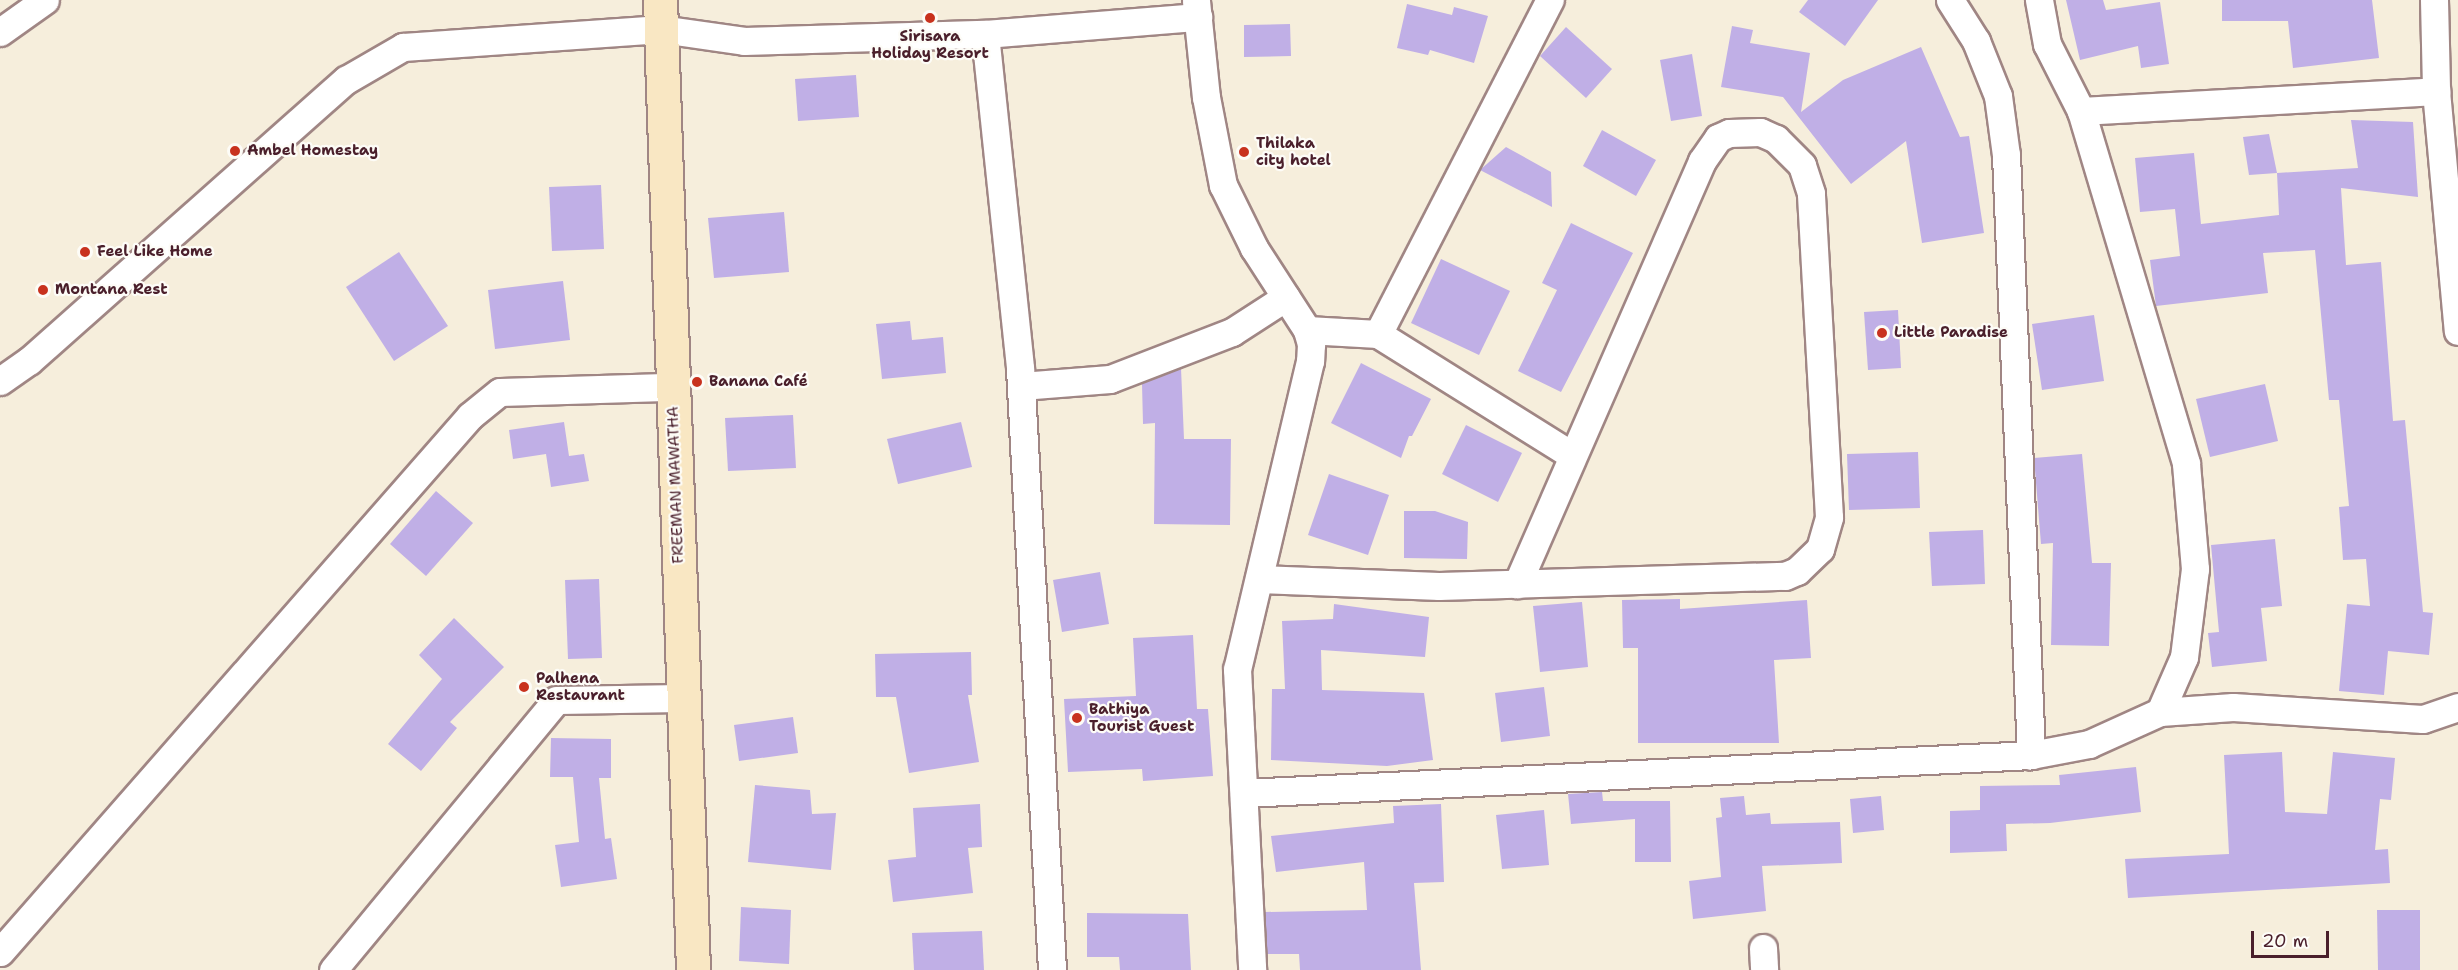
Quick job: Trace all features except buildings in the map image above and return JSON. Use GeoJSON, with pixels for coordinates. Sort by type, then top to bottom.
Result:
{"type":"FeatureCollection","features":[{"type":"Feature","properties":{"kind":"street"},"geometry":{"type":"LineString","coordinates":[[0,32],[45,0]]}},
{"type":"Feature","properties":{"kind":"street"},"geometry":{"type":"LineString","coordinates":[[1378,334],[1550,0]]}},
{"type":"Feature","properties":{"kind":"street"},"geometry":{"type":"LineString","coordinates":[[1950,0],[1976,41],[1998,96],[2006,155],[2031,755]]}},
{"type":"Feature","properties":{"kind":"street"},"geometry":{"type":"LineString","coordinates":[[2039,0],[2047,44],[2081,111],[2186,463],[2195,569],[2184,657],[2160,712]]}},
{"type":"Feature","properties":{"kind":"street"},"geometry":{"type":"LineString","coordinates":[[2434,0],[2436,91],[2458,331]]}},
{"type":"Feature","properties":{"kind":"street"},"geometry":{"type":"LineString","coordinates":[[0,381],[29,361],[346,80],[403,47],[661,14],[744,41],[985,34],[1197,9],[1206,97],[1223,185],[1250,239],[1307,330],[1310,360],[1237,669],[1252,970]]}},
{"type":"Feature","properties":{"kind":"street","name":"FREEMAN MAWATHA"},"geometry":{"type":"LineString","coordinates":[[661,14],[693,970]]}},
{"type":"Feature","properties":{"kind":"street"},"geometry":{"type":"LineString","coordinates":[[985,34],[1021,386],[1052,970]]}},
{"type":"Feature","properties":{"kind":"street"},"geometry":{"type":"LineString","coordinates":[[2081,111],[2436,91]]}},
{"type":"Feature","properties":{"kind":"street"},"geometry":{"type":"LineString","coordinates":[[1259,579],[1439,586],[1517,584],[1785,576],[1797,571],[1820,549],[1829,517],[1811,194],[1802,165],[1776,140],[1742,130],[1718,138],[1710,147],[1572,455],[1517,584]]}},
{"type":"Feature","properties":{"kind":"street"},"geometry":{"type":"LineString","coordinates":[[1021,386],[1110,379],[1232,332],[1286,297]]}},
{"type":"Feature","properties":{"kind":"street"},"geometry":{"type":"LineString","coordinates":[[1307,330],[1378,334],[1572,455]]}},
{"type":"Feature","properties":{"kind":"street"},"geometry":{"type":"LineString","coordinates":[[0,952],[470,416],[500,392],[673,387]]}},
{"type":"Feature","properties":{"kind":"street"},"geometry":{"type":"LineString","coordinates":[[333,970],[556,700],[683,698]]}},
{"type":"Feature","properties":{"kind":"street"},"geometry":{"type":"LineString","coordinates":[[1244,793],[2031,755],[2089,744],[2160,712],[2233,707],[2423,720],[2458,707]]}},
{"type":"Feature","properties":{"kind":"place","name":"Sirisara Holiday Resort"},"geometry":{"type":"Point","coordinates":[930,18]}},
{"type":"Feature","properties":{"kind":"place","name":"Ambel Homestay"},"geometry":{"type":"Point","coordinates":[235,151]}},
{"type":"Feature","properties":{"kind":"place","name":"Thilaka city hotel"},"geometry":{"type":"Point","coordinates":[1244,152]}},
{"type":"Feature","properties":{"kind":"place","name":"Feel Like Home"},"geometry":{"type":"Point","coordinates":[85,252]}},
{"type":"Feature","properties":{"kind":"place","name":"Montana Rest"},"geometry":{"type":"Point","coordinates":[43,290]}},
{"type":"Feature","properties":{"kind":"place","name":"Little Paradise"},"geometry":{"type":"Point","coordinates":[1882,333]}},
{"type":"Feature","properties":{"kind":"place","name":"Banana Café"},"geometry":{"type":"Point","coordinates":[697,382]}},
{"type":"Feature","properties":{"kind":"place","name":"Palhena Restaurant"},"geometry":{"type":"Point","coordinates":[524,687]}},
{"type":"Feature","properties":{"kind":"place","name":"Bathiya Tourist Guest"},"geometry":{"type":"Point","coordinates":[1077,718]}}]}
